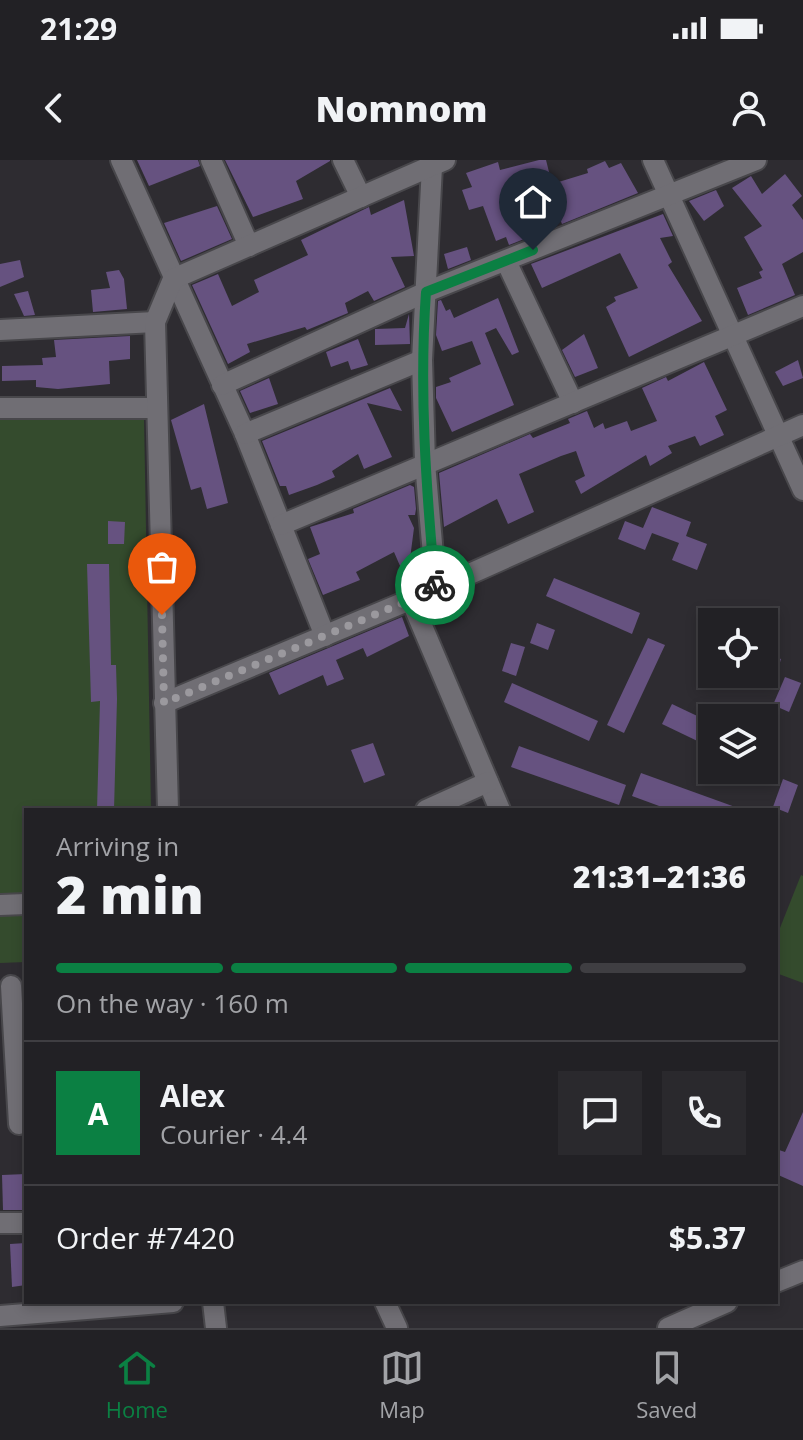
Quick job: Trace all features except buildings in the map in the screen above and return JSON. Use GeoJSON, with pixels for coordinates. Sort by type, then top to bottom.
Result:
{"type":"FeatureCollection","features":[{"type":"Feature","properties":{"kind":"street"},"geometry":{"type":"LineString","coordinates":[[121,160],[245,434],[325,636]]}},
{"type":"Feature","properties":{"kind":"street"},"geometry":{"type":"LineString","coordinates":[[211,160],[249,246]]}},
{"type":"Feature","properties":{"kind":"street"},"geometry":{"type":"LineString","coordinates":[[343,160],[361,197]]}},
{"type":"Feature","properties":{"kind":"street"},"geometry":{"type":"LineString","coordinates":[[653,160],[803,490]]}},
{"type":"Feature","properties":{"kind":"street"},"geometry":{"type":"LineString","coordinates":[[222,385],[426,292],[670,197],[756,160]]}},
{"type":"Feature","properties":{"kind":"street"},"geometry":{"type":"LineString","coordinates":[[168,808],[155,322],[173,279],[439,163],[422,360],[425,463],[436,589]]}},
{"type":"Feature","properties":{"kind":"street"},"geometry":{"type":"LineString","coordinates":[[506,261],[573,403]]}},
{"type":"Feature","properties":{"kind":"street"},"geometry":{"type":"LineString","coordinates":[[281,525],[803,306]]}},
{"type":"Feature","properties":{"kind":"street"},"geometry":{"type":"LineString","coordinates":[[0,330],[155,322]]}},
{"type":"Feature","properties":{"kind":"street"},"geometry":{"type":"LineString","coordinates":[[245,434],[422,360]]}},
{"type":"Feature","properties":{"kind":"street"},"geometry":{"type":"LineString","coordinates":[[0,408],[155,408]]}},
{"type":"Feature","properties":{"kind":"street"},"geometry":{"type":"LineString","coordinates":[[164,703],[411,600],[803,425]]}},
{"type":"Feature","properties":{"kind":"street"},"geometry":{"type":"LineString","coordinates":[[411,600],[499,808]]}},
{"type":"Feature","properties":{"kind":"street"},"geometry":{"type":"LineString","coordinates":[[430,808],[488,782]]}},
{"type":"Feature","properties":{"kind":"street"},"geometry":{"type":"LineString","coordinates":[[0,905],[24,904]]}},
{"type":"Feature","properties":{"kind":"street"},"geometry":{"type":"LineString","coordinates":[[12,986],[15,1124]]}},
{"type":"Feature","properties":{"kind":"street"},"geometry":{"type":"LineString","coordinates":[[0,1223],[24,1223]]}},
{"type":"Feature","properties":{"kind":"street"},"geometry":{"type":"LineString","coordinates":[[778,1281],[803,1271]]}},
{"type":"Feature","properties":{"kind":"street"},"geometry":{"type":"LineString","coordinates":[[0,1316],[148,1304]]}},
{"type":"Feature","properties":{"kind":"street"},"geometry":{"type":"LineString","coordinates":[[213,1304],[216,1328]]}},
{"type":"Feature","properties":{"kind":"street"},"geometry":{"type":"LineString","coordinates":[[386,1304],[397,1328]]}},
{"type":"Feature","properties":{"kind":"street"},"geometry":{"type":"LineString","coordinates":[[668,1328],[719,1304]]}},
{"type":"Feature","properties":{"kind":"street"},"geometry":{"type":"LineString","coordinates":[[695,1328],[720,1304]]}},
{"type":"Feature","properties":{"kind":"green space"},"geometry":{"type":"Polygon","coordinates":[[[144,417],[151,808],[24,808],[24,962],[0,963],[0,420],[144,417]]]}},
{"type":"Feature","properties":{"kind":"green space"},"geometry":{"type":"Polygon","coordinates":[[[801,875],[803,983],[778,974],[778,933],[801,875]]]}},
{"type":"Feature","properties":{"kind":"way so far"},"geometry":{"type":"LineString","coordinates":[[162,615],[164,703],[436,589],[435,585]]}},
{"type":"Feature","properties":{"kind":"route"},"geometry":{"type":"LineString","coordinates":[[435,585],[425,463],[422,360],[426,292],[533,250]]}}]}
